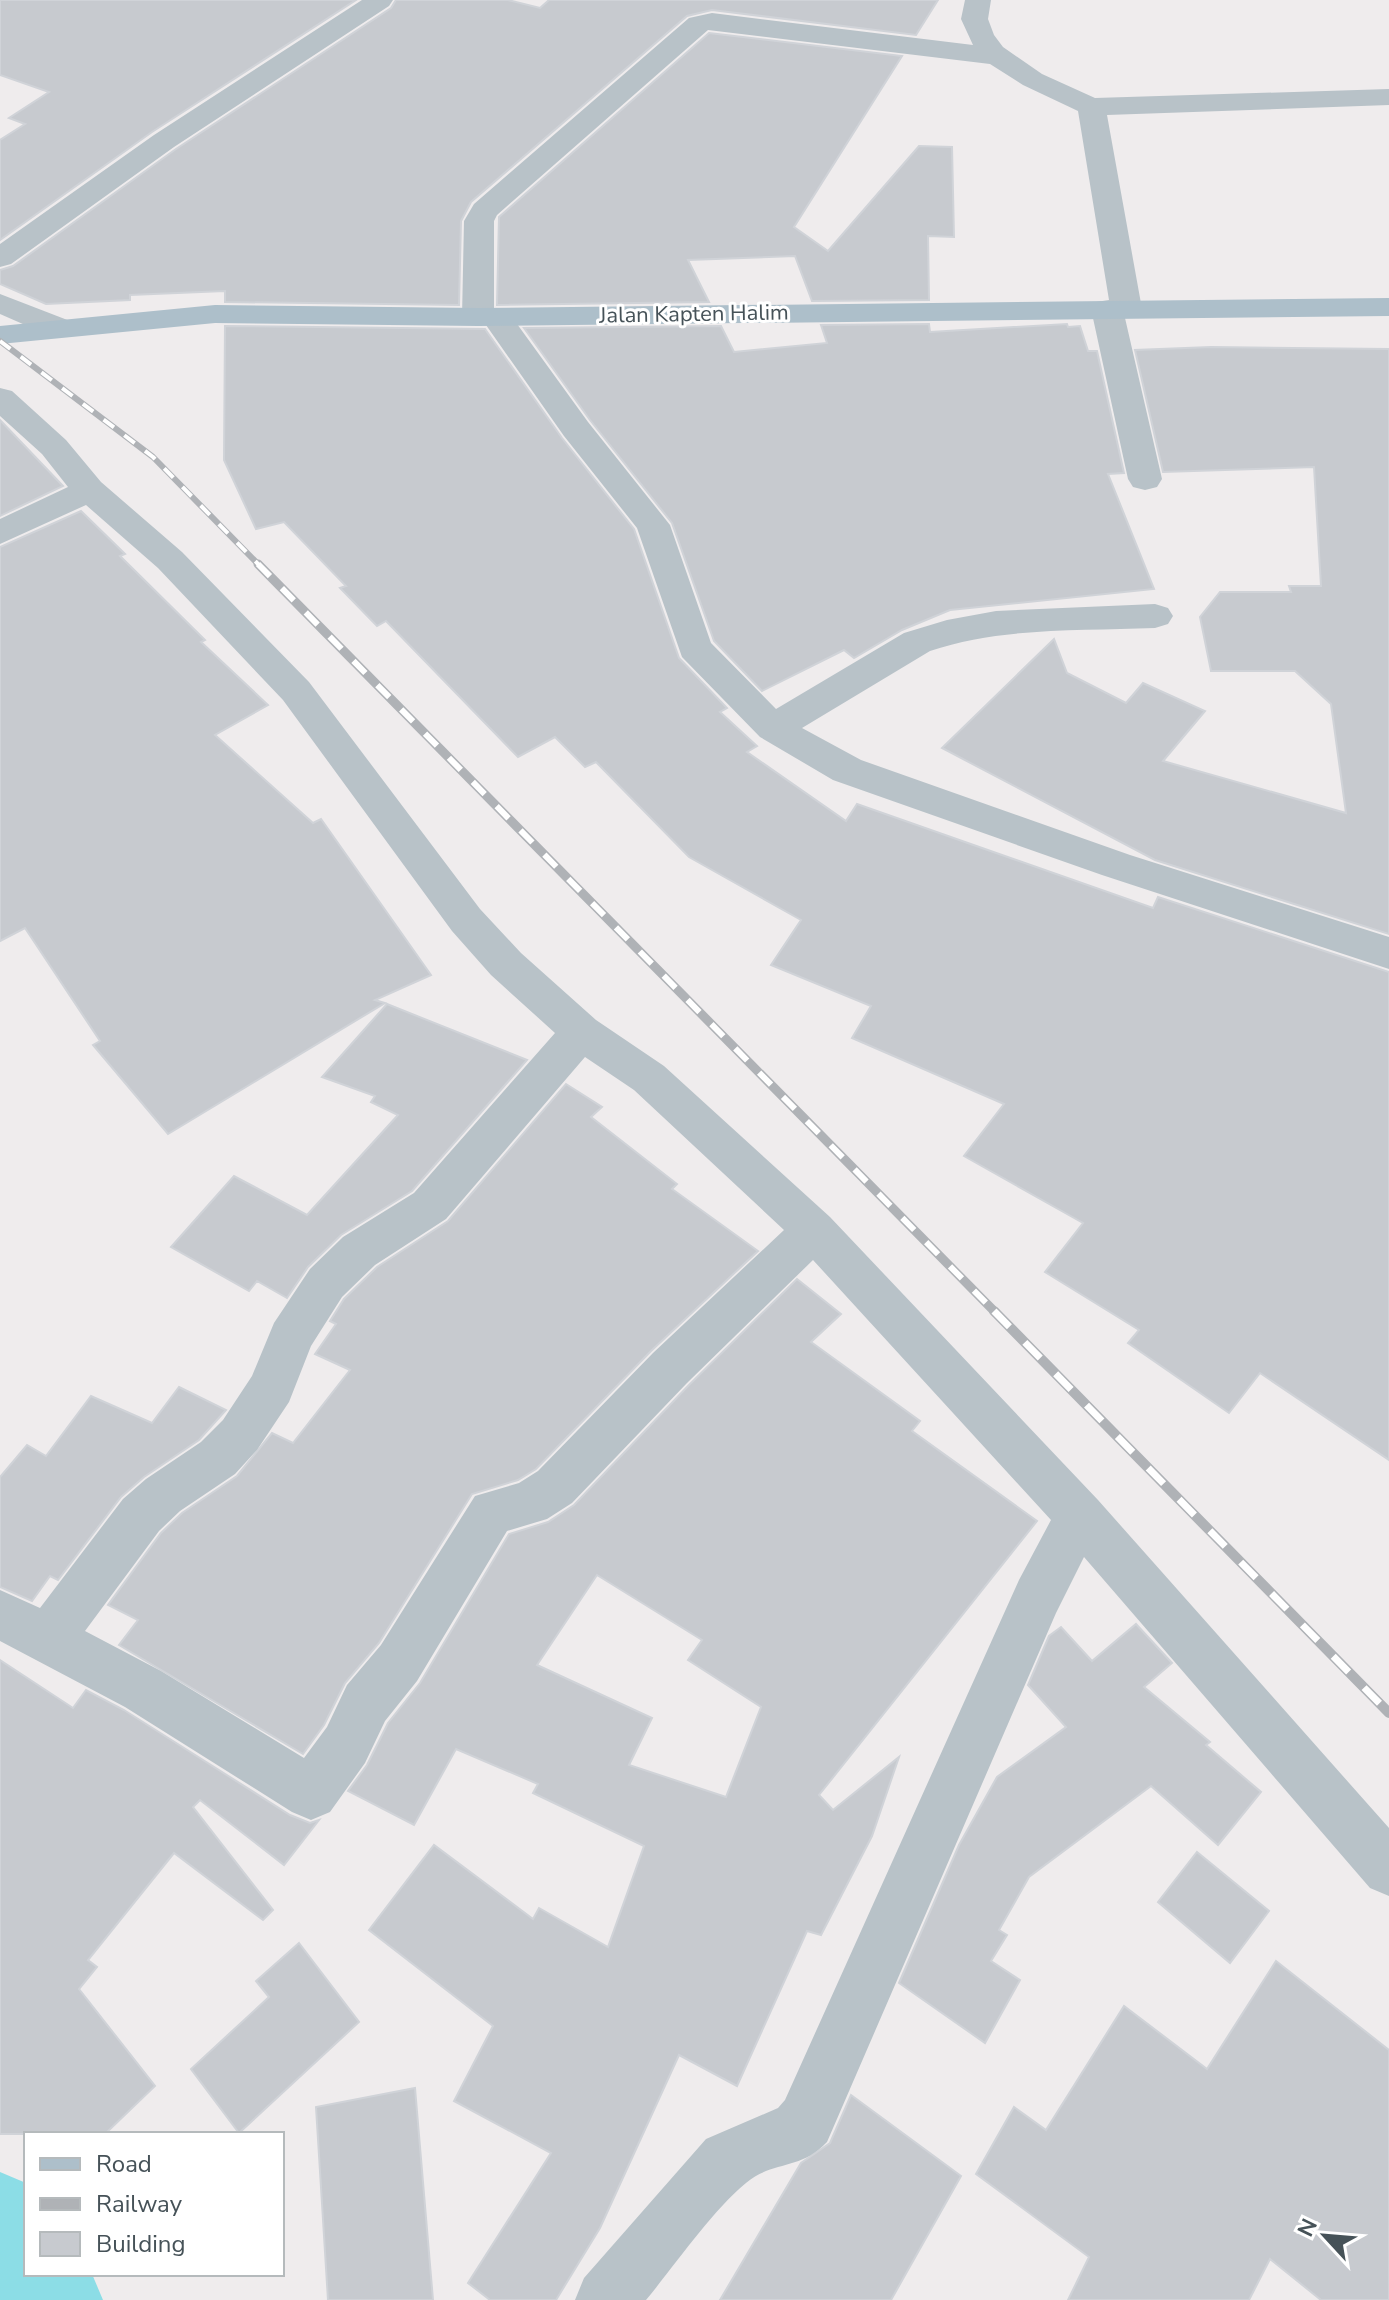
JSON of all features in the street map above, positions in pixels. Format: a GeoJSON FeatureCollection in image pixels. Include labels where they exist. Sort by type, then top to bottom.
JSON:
{"type":"FeatureCollection","features":[{"type":"Feature","properties":{"kind":"main road","name":"Jalan Kapten Halim"},"geometry":{"type":"LineString","coordinates":[[0,335],[215,314],[487,317],[1389,307]]}},
{"type":"Feature","properties":{"kind":"street"},"geometry":{"type":"LineString","coordinates":[[0,258],[164,141],[380,0]]}},
{"type":"Feature","properties":{"kind":"street"},"geometry":{"type":"LineString","coordinates":[[978,0],[974,10],[977,34],[995,56]]}},
{"type":"Feature","properties":{"kind":"street"},"geometry":{"type":"LineString","coordinates":[[1389,97],[1091,107],[995,56],[712,21],[699,24],[485,210],[479,221],[487,317],[653,525],[695,648],[773,728],[847,770],[1116,865],[1389,953]]}},
{"type":"Feature","properties":{"kind":"street"},"geometry":{"type":"LineString","coordinates":[[1091,107],[1117,309],[1145,479]]}},
{"type":"Feature","properties":{"kind":"street"},"geometry":{"type":"LineString","coordinates":[[0,303],[59,328]]}},
{"type":"Feature","properties":{"kind":"street"},"geometry":{"type":"LineString","coordinates":[[0,398],[54,447],[89,490],[170,560],[296,691],[466,920],[506,964],[581,1032],[649,1078],[814,1230],[1080,1516],[1389,1869]]}},
{"type":"Feature","properties":{"kind":"street"},"geometry":{"type":"LineString","coordinates":[[0,533],[89,490]]}},
{"type":"Feature","properties":{"kind":"street"},"geometry":{"type":"LineString","coordinates":[[773,728],[907,648],[947,632],[996,623],[1155,616]]}},
{"type":"Feature","properties":{"kind":"street"},"geometry":{"type":"LineString","coordinates":[[47,1640],[141,1515],[163,1495],[218,1458],[240,1435],[272,1387],[291,1337],[326,1283],[359,1251],[430,1206],[581,1032]]}},
{"type":"Feature","properties":{"kind":"street"},"geometry":{"type":"LineString","coordinates":[[0,1614],[143,1689],[311,1793],[346,1745],[366,1703],[399,1663],[492,1512],[530,1503],[555,1487],[670,1368],[814,1230]]}},
{"type":"Feature","properties":{"kind":"street"},"geometry":{"type":"LineString","coordinates":[[606,2300],[727,2160],[772,2138],[792,2136],[806,2121],[1037,1597],[1080,1516]]}},
{"type":"Feature","properties":{"kind":"building"},"geometry":{"type":"Polygon","coordinates":[[[0,0],[356,0],[152,132],[0,240],[0,140],[25,124],[9,118],[49,92],[0,75],[0,0]]]}},
{"type":"Feature","properties":{"kind":"building"},"geometry":{"type":"Polygon","coordinates":[[[396,0],[508,0],[540,8],[549,0],[938,0],[916,35],[712,10],[687,16],[471,202],[461,221],[459,305],[225,302],[225,291],[130,295],[130,300],[46,304],[0,284],[0,270],[13,266],[176,149],[391,8],[396,0]]]}},
{"type":"Feature","properties":{"kind":"building"},"geometry":{"type":"Polygon","coordinates":[[[709,33],[902,56],[794,227],[828,251],[919,146],[952,147],[954,237],[928,236],[929,300],[812,301],[795,256],[688,260],[709,302],[497,305],[499,217],[709,33]]]}},
{"type":"Feature","properties":{"kind":"building"},"geometry":{"type":"Polygon","coordinates":[[[929,324],[930,332],[1067,324],[1068,327],[1080,326],[1088,351],[1097,351],[1124,473],[1108,474],[1154,589],[950,610],[902,630],[854,658],[844,650],[762,691],[714,641],[672,523],[590,420],[524,328],[721,326],[734,352],[827,343],[821,325],[929,324]]]}},
{"type":"Feature","properties":{"kind":"building"},"geometry":{"type":"Polygon","coordinates":[[[225,326],[485,329],[562,438],[634,529],[679,658],[727,708],[720,712],[757,746],[747,752],[846,821],[857,804],[1153,908],[1158,897],[1389,972],[1389,1460],[1260,1373],[1229,1413],[1128,1343],[1139,1330],[1045,1272],[1083,1223],[964,1156],[1004,1104],[852,1038],[871,1006],[771,965],[801,920],[689,857],[596,762],[585,767],[555,737],[518,757],[386,621],[377,626],[340,588],[346,586],[284,522],[256,529],[224,460],[225,326]]]}},
{"type":"Feature","properties":{"kind":"building"},"geometry":{"type":"Polygon","coordinates":[[[1211,347],[1389,349],[1389,934],[1155,860],[942,748],[1054,639],[1067,673],[1126,703],[1143,683],[1205,711],[1163,761],[1346,813],[1331,704],[1295,671],[1211,671],[1200,617],[1220,592],[1291,592],[1289,586],[1321,586],[1314,467],[1163,472],[1135,350],[1211,347]]]}},
{"type":"Feature","properties":{"kind":"building"},"geometry":{"type":"Polygon","coordinates":[[[0,420],[63,486],[0,516],[0,420]]]}},
{"type":"Feature","properties":{"kind":"building"},"geometry":{"type":"Polygon","coordinates":[[[81,511],[125,554],[120,556],[205,640],[201,642],[268,705],[215,735],[313,823],[321,819],[431,975],[375,1000],[385,1003],[168,1134],[93,1045],[100,1041],[25,928],[0,941],[0,547],[81,511]]]}},
{"type":"Feature","properties":{"kind":"building"},"geometry":{"type":"Polygon","coordinates":[[[387,1004],[527,1060],[412,1191],[341,1235],[308,1267],[287,1298],[257,1281],[249,1291],[171,1247],[234,1176],[307,1215],[398,1115],[371,1102],[375,1096],[322,1077],[387,1004]]]}},
{"type":"Feature","properties":{"kind":"building"},"geometry":{"type":"Polygon","coordinates":[[[566,1084],[602,1107],[591,1117],[677,1184],[672,1189],[758,1251],[651,1351],[536,1469],[518,1480],[472,1494],[379,1643],[345,1683],[324,1725],[303,1754],[119,1645],[138,1620],[108,1605],[161,1533],[182,1513],[237,1476],[272,1433],[293,1443],[350,1370],[315,1354],[336,1324],[330,1321],[344,1299],[377,1267],[448,1221],[566,1084]]]}},
{"type":"Feature","properties":{"kind":"building"},"geometry":{"type":"Polygon","coordinates":[[[797,1279],[841,1314],[811,1342],[920,1421],[912,1431],[1037,1521],[819,1795],[833,1810],[899,1757],[872,1836],[821,1935],[807,1931],[737,2086],[679,2055],[600,2228],[556,2300],[490,2300],[468,2283],[551,2153],[454,2101],[493,2026],[369,1930],[434,1845],[533,1919],[539,1908],[608,1947],[644,1846],[533,1793],[538,1784],[456,1749],[414,1825],[348,1791],[367,1765],[388,1723],[420,1683],[509,1534],[548,1522],[574,1505],[689,1385],[797,1279]],[[597,1575],[537,1665],[652,1718],[629,1765],[726,1797],[761,1707],[688,1660],[702,1640],[597,1575]]]}},
{"type":"Feature","properties":{"kind":"building"},"geometry":{"type":"Polygon","coordinates":[[[179,1387],[226,1410],[199,1440],[144,1477],[121,1497],[58,1580],[50,1576],[32,1601],[0,1587],[0,1477],[27,1445],[46,1456],[91,1396],[152,1423],[179,1387]]]}},
{"type":"Feature","properties":{"kind":"building"},"geometry":{"type":"Polygon","coordinates":[[[1136,1624],[1172,1663],[1144,1687],[1210,1742],[1206,1745],[1261,1792],[1218,1845],[1151,1786],[1029,1877],[999,1930],[1007,1935],[991,1961],[1020,1980],[985,2043],[899,1983],[959,1845],[997,1777],[1066,1727],[1028,1685],[1049,1636],[1061,1627],[1092,1661],[1136,1624]]]}},
{"type":"Feature","properties":{"kind":"building"},"geometry":{"type":"Polygon","coordinates":[[[0,1660],[73,1708],[86,1690],[124,1710],[290,1815],[310,1823],[319,1820],[284,1865],[200,1800],[193,1807],[273,1910],[263,1920],[174,1853],[88,1960],[97,1967],[79,1989],[155,2086],[107,2132],[0,2134],[0,1660]]]}},
{"type":"Feature","properties":{"kind":"building"},"geometry":{"type":"Polygon","coordinates":[[[1197,1852],[1269,1911],[1230,1963],[1158,1902],[1197,1852]]]}},
{"type":"Feature","properties":{"kind":"building"},"geometry":{"type":"Polygon","coordinates":[[[299,1943],[359,2022],[238,2132],[191,2069],[269,1997],[256,1981],[299,1943]]]}},
{"type":"Feature","properties":{"kind":"building"},"geometry":{"type":"Polygon","coordinates":[[[1276,1961],[1389,2050],[1389,2300],[1321,2300],[1270,2259],[1249,2300],[1068,2300],[1089,2257],[976,2174],[1014,2107],[1046,2130],[1124,2006],[1207,2069],[1276,1961]]]}},
{"type":"Feature","properties":{"kind":"building"},"geometry":{"type":"Polygon","coordinates":[[[415,2088],[433,2300],[328,2300],[316,2107],[415,2088]]]}},
{"type":"Feature","properties":{"kind":"building"},"geometry":{"type":"Polygon","coordinates":[[[851,2095],[961,2176],[891,2300],[720,2300],[801,2163],[830,2143],[851,2095]]]}},
{"type":"Feature","properties":{"kind":"waterway"},"geometry":{"type":"LineString","coordinates":[[0,2245],[29,2300]]}},
{"type":"Feature","properties":{"kind":"railway"},"geometry":{"type":"LineString","coordinates":[[0,341],[153,457],[260,566]]}},
{"type":"Feature","properties":{"kind":"railway"},"geometry":{"type":"LineString","coordinates":[[258,564],[996,1313]]}},
{"type":"Feature","properties":{"kind":"railway"},"geometry":{"type":"LineString","coordinates":[[994,1311],[1389,1713]]}}]}
